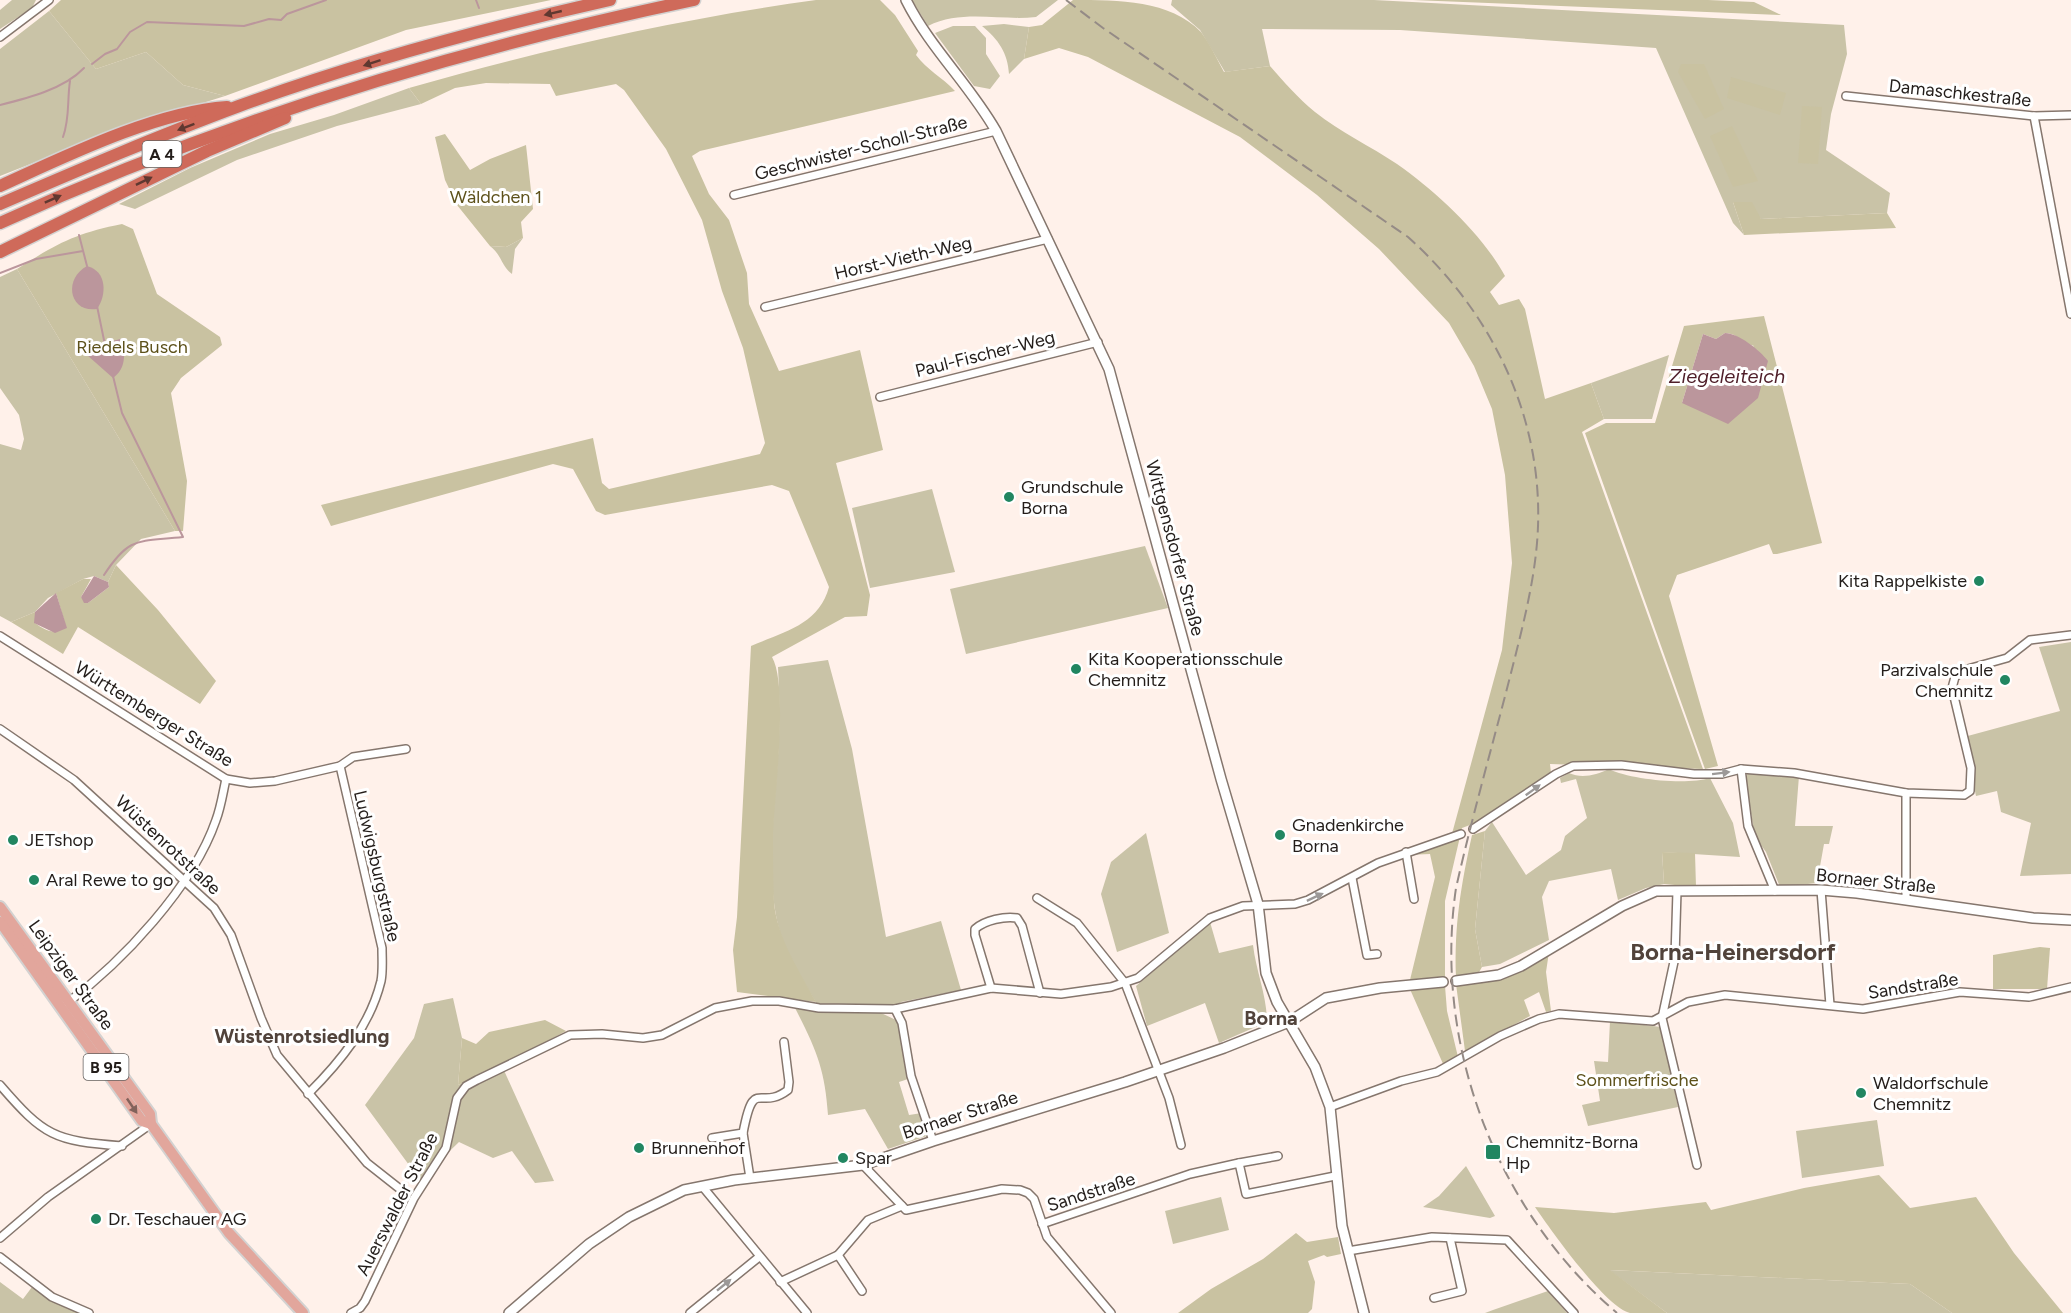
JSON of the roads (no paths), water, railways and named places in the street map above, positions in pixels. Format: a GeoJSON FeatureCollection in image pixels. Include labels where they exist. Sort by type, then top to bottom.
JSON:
{"type":"FeatureCollection","features":[{"type":"Feature","properties":{"kind":"highway","name":"A 4"},"geometry":{"type":"LineString","coordinates":[[0,204],[240,106],[428,46],[610,0]]}},
{"type":"Feature","properties":{"kind":"highway","name":"A 4"},"geometry":{"type":"LineString","coordinates":[[0,223],[162,154],[327,95],[519,39],[694,0]]}},
{"type":"Feature","properties":{"kind":"highway"},"geometry":{"type":"LineString","coordinates":[[2,252],[249,131],[309,110],[327,95]]}},
{"type":"Feature","properties":{"kind":"highway"},"geometry":{"type":"LineString","coordinates":[[0,186],[125,133],[209,108],[240,106]]}},
{"type":"Feature","properties":{"kind":"main road","name":"Wittgensdorfer Straße"},"geometry":{"type":"LineString","coordinates":[[906,0],[924,32],[996,131],[1109,369],[1212,748],[1258,904],[1266,973],[1277,1002],[1315,1067],[1330,1107],[1335,1176],[1348,1251],[1364,1313]]}},
{"type":"Feature","properties":{"kind":"main road","name":"Bornaer Straße"},"geometry":{"type":"LineString","coordinates":[[1456,981],[1499,975],[1521,966],[1622,906],[1656,891],[1821,890],[2033,918],[2071,920]]}},
{"type":"Feature","properties":{"kind":"main road","name":"Leipziger Straße"},"geometry":{"type":"LineString","coordinates":[[0,907],[142,1120],[151,1124],[229,1233],[303,1313]]}},
{"type":"Feature","properties":{"kind":"main road","name":"Leipziger Straße"},"geometry":{"type":"LineString","coordinates":[[0,922],[65,1005]]}},
{"type":"Feature","properties":{"kind":"main road","name":"Bornaer Straße"},"geometry":{"type":"LineString","coordinates":[[509,1313],[589,1244],[629,1217],[684,1190],[750,1178],[863,1165],[933,1140],[1157,1071],[1289,1022],[1320,1001],[1337,995],[1443,982]]}},
{"type":"Feature","properties":{"kind":"street"},"geometry":{"type":"LineString","coordinates":[[0,38],[49,0]]}},
{"type":"Feature","properties":{"kind":"street","name":"Damaschkestraße"},"geometry":{"type":"LineString","coordinates":[[1846,96],[2034,116],[2071,115]]}},
{"type":"Feature","properties":{"kind":"street"},"geometry":{"type":"LineString","coordinates":[[2034,116],[2071,314]]}},
{"type":"Feature","properties":{"kind":"street","name":"Geschwister-Scholl-Straße"},"geometry":{"type":"LineString","coordinates":[[734,195],[996,131]]}},
{"type":"Feature","properties":{"kind":"street","name":"Horst-Vieth-Weg"},"geometry":{"type":"LineString","coordinates":[[765,307],[1048,239]]}},
{"type":"Feature","properties":{"kind":"street","name":"Paul-Fischer-Weg"},"geometry":{"type":"LineString","coordinates":[[880,396],[1098,342]]}},
{"type":"Feature","properties":{"kind":"street"},"geometry":{"type":"LineString","coordinates":[[1473,830],[1556,774],[1573,766],[1621,765],[1694,774],[1722,774],[1741,770],[1794,773],[1906,793],[1964,795],[1970,791],[1971,768],[1952,688],[1954,677],[1964,670],[2007,658],[2030,640],[2071,635]]}},
{"type":"Feature","properties":{"kind":"street","name":"Württemberger Straße"},"geometry":{"type":"LineString","coordinates":[[0,636],[226,779],[250,783],[275,781],[340,766],[353,757],[406,749]]}},
{"type":"Feature","properties":{"kind":"street","name":"Wüstenrotstraße"},"geometry":{"type":"LineString","coordinates":[[0,729],[74,780],[214,908],[231,935],[277,1055],[367,1163],[400,1189]]}},
{"type":"Feature","properties":{"kind":"street","name":"Ludwigsburgstraße"},"geometry":{"type":"LineString","coordinates":[[308,1094],[332,1069],[362,1028],[381,979],[382,948],[340,766]]}},
{"type":"Feature","properties":{"kind":"street"},"geometry":{"type":"LineString","coordinates":[[1741,770],[1748,826],[1775,891]]}},
{"type":"Feature","properties":{"kind":"street"},"geometry":{"type":"LineString","coordinates":[[65,1005],[106,971],[146,931],[194,866],[216,820],[226,779]]}},
{"type":"Feature","properties":{"kind":"street"},"geometry":{"type":"LineString","coordinates":[[1906,793],[1906,900]]}},
{"type":"Feature","properties":{"kind":"street","name":"Auerswalder Straße"},"geometry":{"type":"LineString","coordinates":[[351,1313],[360,1308],[365,1301],[414,1198],[447,1148],[457,1098],[466,1086],[570,1035],[602,1034],[643,1038],[662,1035],[715,1008],[752,1000],[779,1000],[819,1008],[895,1009],[991,988],[1061,994],[1125,983],[1145,973],[1194,929],[1210,918],[1243,906],[1295,904],[1352,878],[1378,863],[1461,834]]}},
{"type":"Feature","properties":{"kind":"street"},"geometry":{"type":"LineString","coordinates":[[1406,852],[1414,899]]}},
{"type":"Feature","properties":{"kind":"street"},"geometry":{"type":"LineString","coordinates":[[1352,878],[1367,955],[1377,954]]}},
{"type":"Feature","properties":{"kind":"street"},"geometry":{"type":"LineString","coordinates":[[1821,890],[1830,1005]]}},
{"type":"Feature","properties":{"kind":"street"},"geometry":{"type":"LineString","coordinates":[[1677,891],[1675,949],[1662,1018],[1697,1165]]}},
{"type":"Feature","properties":{"kind":"street"},"geometry":{"type":"LineString","coordinates":[[1036,898],[1077,923],[1125,983],[1169,1098],[1181,1145]]}},
{"type":"Feature","properties":{"kind":"street"},"geometry":{"type":"LineString","coordinates":[[991,988],[975,929],[980,925],[1009,916],[1017,918],[1022,926],[1040,993]]}},
{"type":"Feature","properties":{"kind":"street","name":"Sandstraße"},"geometry":{"type":"LineString","coordinates":[[1330,1107],[1401,1080],[1437,1072],[1500,1036],[1548,1016],[1566,1013],[1640,1021],[1662,1018],[1688,1002],[1725,995],[1863,1009],[1960,992],[2029,997],[2071,987]]}},
{"type":"Feature","properties":{"kind":"street"},"geometry":{"type":"LineString","coordinates":[[895,1009],[902,1023],[911,1076],[933,1140]]}},
{"type":"Feature","properties":{"kind":"street"},"geometry":{"type":"LineString","coordinates":[[750,1178],[743,1133],[750,1102],[755,1098],[783,1094],[788,1090],[784,1042]]}},
{"type":"Feature","properties":{"kind":"street"},"geometry":{"type":"LineString","coordinates":[[0,1085],[27,1117],[53,1134],[86,1143],[122,1146]]}},
{"type":"Feature","properties":{"kind":"street"},"geometry":{"type":"LineString","coordinates":[[0,1238],[48,1197],[151,1124]]}},
{"type":"Feature","properties":{"kind":"street"},"geometry":{"type":"LineString","coordinates":[[712,1138],[743,1133]]}},
{"type":"Feature","properties":{"kind":"street","name":"Sandstraße"},"geometry":{"type":"LineString","coordinates":[[780,1282],[838,1255],[868,1220],[902,1206],[906,1210],[947,1203],[1002,1189],[1020,1190],[1034,1199],[1042,1224],[1190,1173],[1278,1156]]}},
{"type":"Feature","properties":{"kind":"street"},"geometry":{"type":"LineString","coordinates":[[1239,1163],[1246,1194],[1335,1176]]}},
{"type":"Feature","properties":{"kind":"street"},"geometry":{"type":"LineString","coordinates":[[863,1165],[902,1206]]}},
{"type":"Feature","properties":{"kind":"street"},"geometry":{"type":"LineString","coordinates":[[702,1186],[807,1313]]}},
{"type":"Feature","properties":{"kind":"street"},"geometry":{"type":"LineString","coordinates":[[1042,1224],[1047,1237],[1111,1313]]}},
{"type":"Feature","properties":{"kind":"street"},"geometry":{"type":"LineString","coordinates":[[1348,1251],[1432,1237],[1507,1240],[1574,1313]]}},
{"type":"Feature","properties":{"kind":"street"},"geometry":{"type":"LineString","coordinates":[[1434,1298],[1462,1291],[1450,1238]]}},
{"type":"Feature","properties":{"kind":"street"},"geometry":{"type":"LineString","coordinates":[[838,1255],[862,1291]]}},
{"type":"Feature","properties":{"kind":"street"},"geometry":{"type":"LineString","coordinates":[[0,1257],[52,1297],[89,1313]]}},
{"type":"Feature","properties":{"kind":"street"},"geometry":{"type":"LineString","coordinates":[[690,1313],[759,1257]]}},
{"type":"Feature","properties":{"kind":"water"},"geometry":{"type":"Polygon","coordinates":[[[87,266],[94,269],[102,278],[104,291],[97,309],[80,306],[72,294],[74,279],[87,266]]]}},
{"type":"Feature","properties":{"kind":"water","name":"Ziegeleiteich"},"geometry":{"type":"Polygon","coordinates":[[[1725,333],[1748,343],[1768,361],[1758,398],[1728,424],[1682,403],[1703,334],[1716,339],[1725,333]]]}},
{"type":"Feature","properties":{"kind":"water"},"geometry":{"type":"Polygon","coordinates":[[[124,338],[123,365],[113,378],[87,355],[90,347],[124,338]]]}},
{"type":"Feature","properties":{"kind":"water"},"geometry":{"type":"Polygon","coordinates":[[[94,576],[108,582],[109,587],[88,603],[84,603],[81,597],[94,576]]]}},
{"type":"Feature","properties":{"kind":"water"},"geometry":{"type":"Polygon","coordinates":[[[56,593],[67,628],[55,633],[34,623],[35,612],[56,593]]]}},
{"type":"Feature","properties":{"kind":"waterway"},"geometry":{"type":"LineString","coordinates":[[92,64],[105,54],[117,49],[130,32],[147,22],[244,26],[269,19],[281,20],[287,14],[326,0]]}},
{"type":"Feature","properties":{"kind":"waterway"},"geometry":{"type":"LineString","coordinates":[[476,0],[479,8]]}},
{"type":"Feature","properties":{"kind":"waterway"},"geometry":{"type":"LineString","coordinates":[[0,105],[34,96],[56,87],[84,68]]}},
{"type":"Feature","properties":{"kind":"waterway"},"geometry":{"type":"LineString","coordinates":[[63,137],[68,116],[70,81]]}},
{"type":"Feature","properties":{"kind":"waterway"},"geometry":{"type":"LineString","coordinates":[[79,235],[87,266]]}},
{"type":"Feature","properties":{"kind":"waterway"},"geometry":{"type":"LineString","coordinates":[[0,273],[36,259],[83,251]]}},
{"type":"Feature","properties":{"kind":"waterway"},"geometry":{"type":"LineString","coordinates":[[97,306],[105,345]]}},
{"type":"Feature","properties":{"kind":"waterway"},"geometry":{"type":"LineString","coordinates":[[104,575],[121,553],[137,543],[183,537],[122,413],[113,376]]}},
{"type":"Feature","properties":{"kind":"railway"},"geometry":{"type":"LineString","coordinates":[[1066,0],[1103,28],[1408,237],[1439,268],[1466,301],[1490,337],[1509,375],[1524,415],[1533,456],[1538,499],[1537,543],[1533,577],[1522,627],[1456,888],[1451,947],[1454,1006],[1465,1064],[1482,1121],[1507,1175],[1538,1225],[1574,1272],[1617,1313]]}},
{"type":"Feature","properties":{"kind":"place","name":"Grundschule Borna"},"geometry":{"type":"Point","coordinates":[1009,497]}},
{"type":"Feature","properties":{"kind":"place","name":"Kita Rappelkiste"},"geometry":{"type":"Point","coordinates":[1979,581]}},
{"type":"Feature","properties":{"kind":"place","name":"Kita Kooperationsschule Chemnitz"},"geometry":{"type":"Point","coordinates":[1076,669]}},
{"type":"Feature","properties":{"kind":"place","name":"Parzivalschule Chemnitz"},"geometry":{"type":"Point","coordinates":[2005,680]}},
{"type":"Feature","properties":{"kind":"place","name":"Gnadenkirche Borna"},"geometry":{"type":"Point","coordinates":[1280,835]}},
{"type":"Feature","properties":{"kind":"place","name":"JETshop"},"geometry":{"type":"Point","coordinates":[13,840]}},
{"type":"Feature","properties":{"kind":"place","name":"Aral Rewe to go"},"geometry":{"type":"Point","coordinates":[34,880]}},
{"type":"Feature","properties":{"kind":"place","name":"Waldorfschule Chemnitz"},"geometry":{"type":"Point","coordinates":[1861,1093]}},
{"type":"Feature","properties":{"kind":"place","name":"Brunnenhof"},"geometry":{"type":"Point","coordinates":[639,1148]}},
{"type":"Feature","properties":{"kind":"place","name":"Chemnitz-Borna Hp"},"geometry":{"type":"Point","coordinates":[1493,1152]}},
{"type":"Feature","properties":{"kind":"place","name":"Spar"},"geometry":{"type":"Point","coordinates":[843,1158]}},
{"type":"Feature","properties":{"kind":"place","name":"Dr. Teschauer AG"},"geometry":{"type":"Point","coordinates":[96,1219]}},
{"type":"Feature","properties":{"kind":"district","name":"Borna-Heinersdorf"},"geometry":{"type":"Point","coordinates":[1733,951]}},
{"type":"Feature","properties":{"kind":"district","name":"Borna"},"geometry":{"type":"Point","coordinates":[1271,1018]}},
{"type":"Feature","properties":{"kind":"district","name":"Wüstenrotsiedlung"},"geometry":{"type":"Point","coordinates":[302,1036]}},
{"type":"Feature","properties":{"kind":"park label","name":"Wäldchen 1"},"geometry":{"type":"Point","coordinates":[496,197]}},
{"type":"Feature","properties":{"kind":"park label","name":"Riedels Busch"},"geometry":{"type":"Point","coordinates":[132,347]}},
{"type":"Feature","properties":{"kind":"park label","name":"Sommerfrische"},"geometry":{"type":"Point","coordinates":[1637,1080]}}]}
